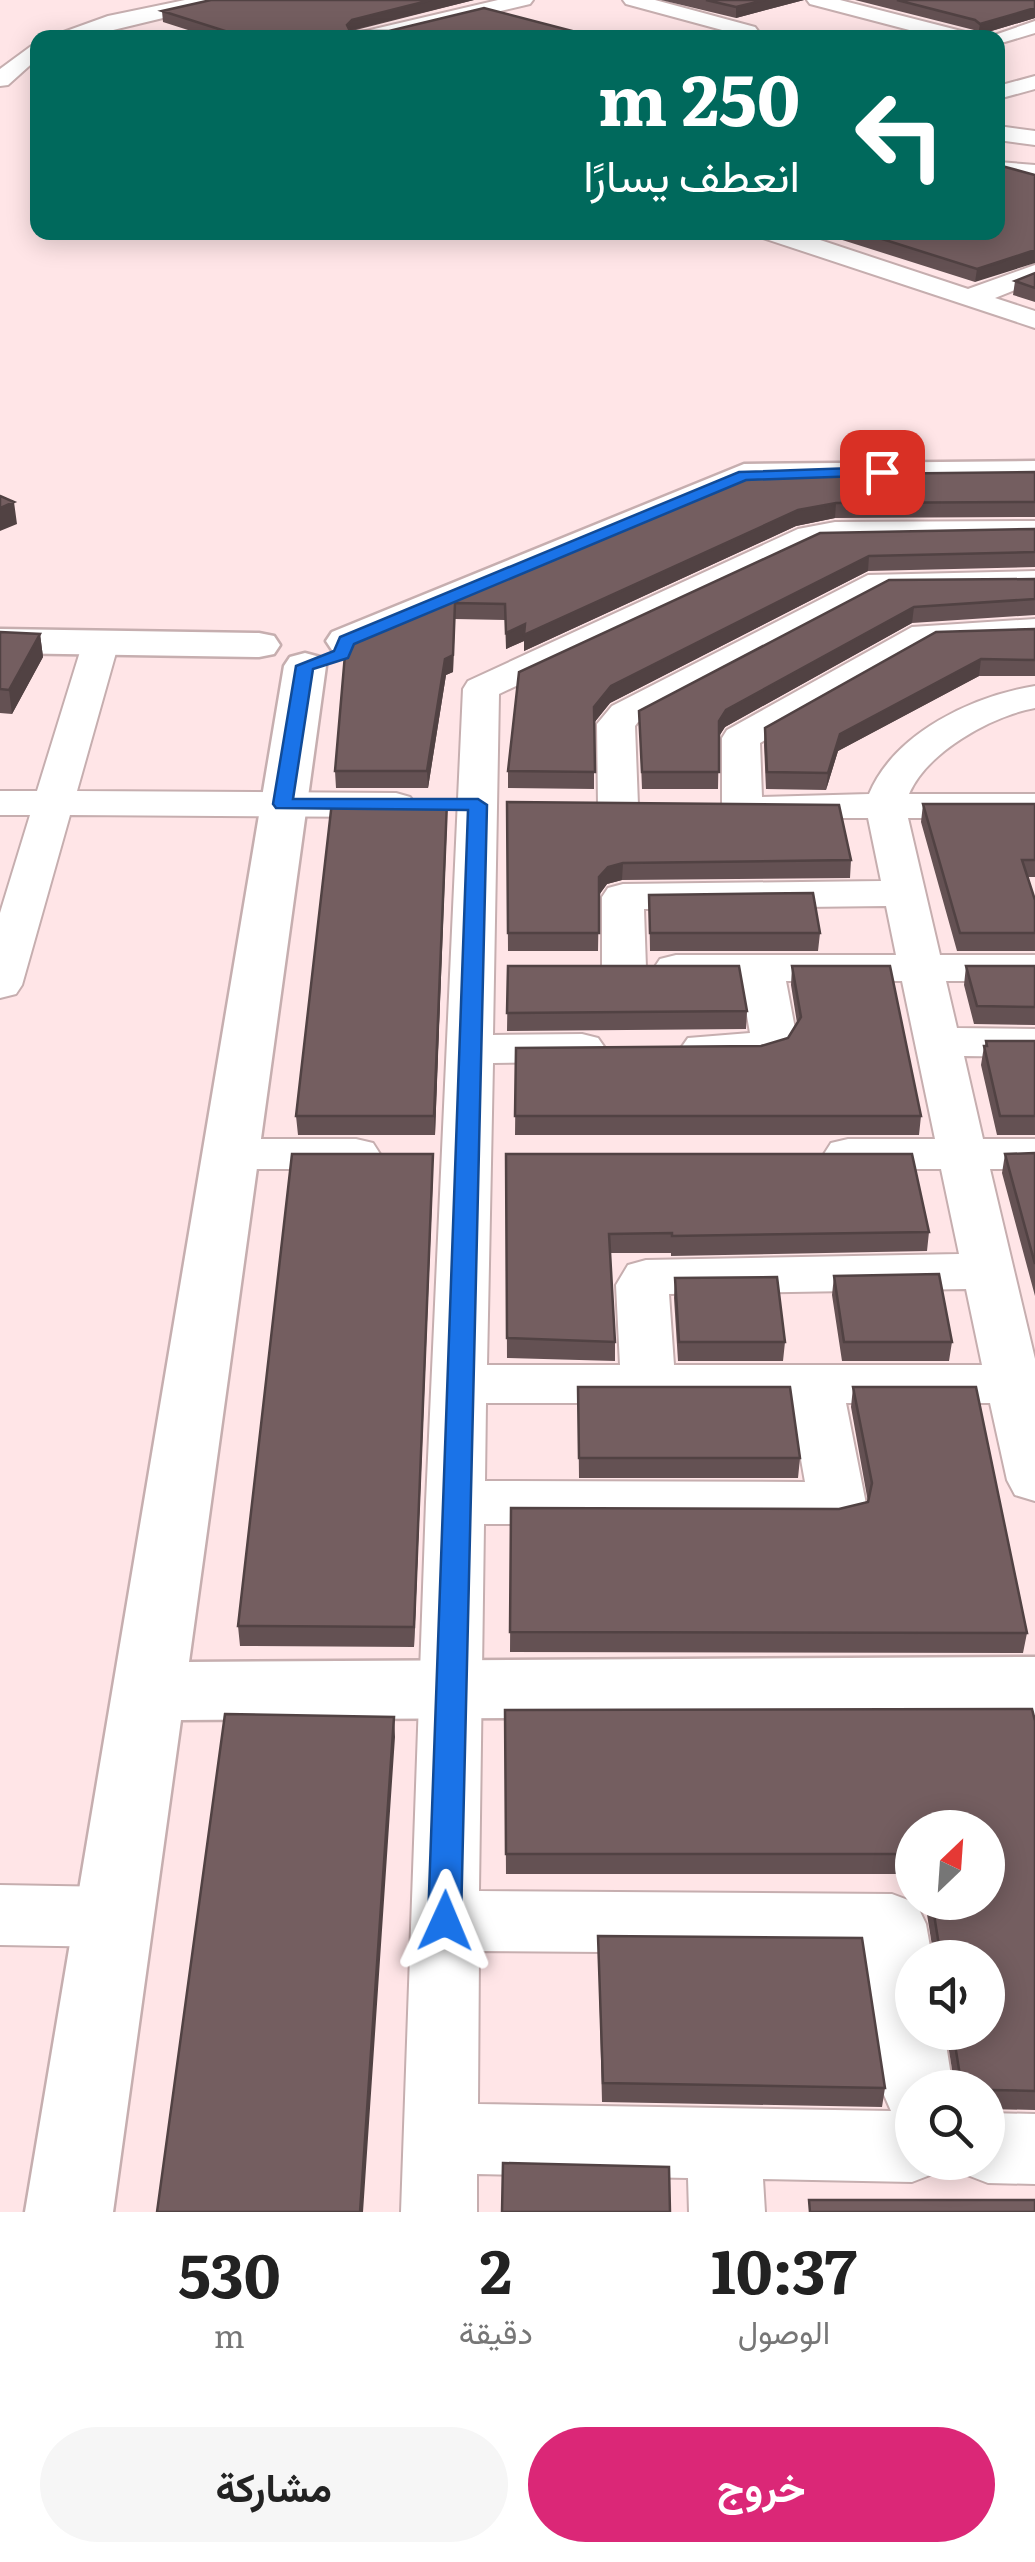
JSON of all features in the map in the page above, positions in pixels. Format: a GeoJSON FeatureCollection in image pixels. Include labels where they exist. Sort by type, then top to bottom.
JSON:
{"type":"FeatureCollection","features":[{"type":"Feature","properties":{"kind":"street"},"geometry":{"type":"LineString","coordinates":[[85,30],[214,0]]}},
{"type":"Feature","properties":{"kind":"street"},"geometry":{"type":"LineString","coordinates":[[454,0],[535,23]]}},
{"type":"Feature","properties":{"kind":"street"},"geometry":{"type":"LineString","coordinates":[[398,30],[523,0]]}},
{"type":"Feature","properties":{"kind":"street"},"geometry":{"type":"LineString","coordinates":[[632,0],[751,30]]}},
{"type":"Feature","properties":{"kind":"street"},"geometry":{"type":"LineString","coordinates":[[794,10],[823,0],[935,30]]}},
{"type":"Feature","properties":{"kind":"street"},"geometry":{"type":"LineString","coordinates":[[86,10],[170,30]]}},
{"type":"Feature","properties":{"kind":"street"},"geometry":{"type":"LineString","coordinates":[[874,30],[900,21]]}},
{"type":"Feature","properties":{"kind":"street"},"geometry":{"type":"LineString","coordinates":[[1005,35],[1035,27]]}},
{"type":"Feature","properties":{"kind":"street"},"geometry":{"type":"LineString","coordinates":[[1005,47],[1035,55]]}},
{"type":"Feature","properties":{"kind":"street"},"geometry":{"type":"LineString","coordinates":[[0,80],[30,54]]}},
{"type":"Feature","properties":{"kind":"street"},"geometry":{"type":"LineString","coordinates":[[1005,93],[1035,82]]}},
{"type":"Feature","properties":{"kind":"street"},"geometry":{"type":"LineString","coordinates":[[1005,97],[1035,104]]}},
{"type":"Feature","properties":{"kind":"street"},"geometry":{"type":"LineString","coordinates":[[1005,134],[1035,138]]}},
{"type":"Feature","properties":{"kind":"street"},"geometry":{"type":"LineString","coordinates":[[1005,170],[1035,172]]}},
{"type":"Feature","properties":{"kind":"street"},"geometry":{"type":"LineString","coordinates":[[793,240],[1035,320]]}},
{"type":"Feature","properties":{"kind":"street"},"geometry":{"type":"LineString","coordinates":[[969,298],[1035,273]]}},
{"type":"Feature","properties":{"kind":"street"},"geometry":{"type":"LineString","coordinates":[[0,641],[302,641],[755,472],[1035,472]]}},
{"type":"Feature","properties":{"kind":"street"},"geometry":{"type":"LineString","coordinates":[[440,2212],[459,1384],[452,1154],[470,1049],[492,968],[495,805],[482,690],[810,536],[835,532],[1035,531]]}},
{"type":"Feature","properties":{"kind":"street"},"geometry":{"type":"LineString","coordinates":[[618,805],[616,724],[625,714],[880,582],[1035,580]]}},
{"type":"Feature","properties":{"kind":"street"},"geometry":{"type":"LineString","coordinates":[[1035,630],[925,634],[740,738],[724,805],[1035,806]]}},
{"type":"Feature","properties":{"kind":"street"},"geometry":{"type":"LineString","coordinates":[[69,2212],[283,804],[302,641]]}},
{"type":"Feature","properties":{"kind":"street"},"geometry":{"type":"LineString","coordinates":[[0,986],[102,642]]}},
{"type":"Feature","properties":{"kind":"street"},"geometry":{"type":"LineString","coordinates":[[1035,696],[1004,702],[936,741],[894,782],[885,806],[988,1272],[1024,1384],[1035,1480]]}},
{"type":"Feature","properties":{"kind":"street"},"geometry":{"type":"LineString","coordinates":[[0,803],[495,805]]}},
{"type":"Feature","properties":{"kind":"street"},"geometry":{"type":"LineString","coordinates":[[905,894],[623,897],[605,968],[1035,968]]}},
{"type":"Feature","properties":{"kind":"street"},"geometry":{"type":"LineString","coordinates":[[470,1049],[758,1047],[769,1043],[773,1034],[761,968]]}},
{"type":"Feature","properties":{"kind":"street"},"geometry":{"type":"LineString","coordinates":[[938,1042],[1035,1043]]}},
{"type":"Feature","properties":{"kind":"street"},"geometry":{"type":"LineString","coordinates":[[230,1154],[452,1154]]}},
{"type":"Feature","properties":{"kind":"street"},"geometry":{"type":"LineString","coordinates":[[804,1154],[1035,1154]]}},
{"type":"Feature","properties":{"kind":"street"},"geometry":{"type":"LineString","coordinates":[[648,1384],[642,1285],[646,1277],[988,1272]]}},
{"type":"Feature","properties":{"kind":"street"},"geometry":{"type":"LineString","coordinates":[[459,1384],[1024,1384]]}},
{"type":"Feature","properties":{"kind":"street"},"geometry":{"type":"LineString","coordinates":[[455,1502],[837,1504],[815,1384]]}},
{"type":"Feature","properties":{"kind":"street"},"geometry":{"type":"LineString","coordinates":[[148,1691],[1035,1686]]}},
{"type":"Feature","properties":{"kind":"street"},"geometry":{"type":"LineString","coordinates":[[0,1915],[114,1917]]}},
{"type":"Feature","properties":{"kind":"street"},"geometry":{"type":"LineString","coordinates":[[445,1921],[892,1924],[914,2070]]}},
{"type":"Feature","properties":{"kind":"street"},"geometry":{"type":"LineString","coordinates":[[441,2138],[726,2178],[895,2149]]}},
{"type":"Feature","properties":{"kind":"street"},"geometry":{"type":"LineString","coordinates":[[1005,2148],[1035,2149]]}},
{"type":"Feature","properties":{"kind":"building"},"geometry":{"type":"Polygon","coordinates":[[[211,0],[431,0],[352,20],[347,25],[350,30],[222,30],[162,11],[211,0]]]}},
{"type":"Feature","properties":{"kind":"building"},"geometry":{"type":"Polygon","coordinates":[[[706,0],[765,0],[736,7],[706,0]]]}},
{"type":"Feature","properties":{"kind":"building"},"geometry":{"type":"Polygon","coordinates":[[[897,0],[1035,0],[1035,8],[980,24],[897,0]]]}},
{"type":"Feature","properties":{"kind":"building"},"geometry":{"type":"Polygon","coordinates":[[[484,8],[568,30],[393,30],[484,8]]]}},
{"type":"Feature","properties":{"kind":"building"},"geometry":{"type":"Polygon","coordinates":[[[1005,167],[1035,175],[1035,250],[977,269],[885,240],[1005,240],[1005,167]]]}},
{"type":"Feature","properties":{"kind":"building"},"geometry":{"type":"Polygon","coordinates":[[[1035,273],[1035,288],[1015,281],[1035,273]]]}},
{"type":"Feature","properties":{"kind":"building"},"geometry":{"type":"Polygon","coordinates":[[[1035,472],[1035,502],[836,503],[798,510],[524,635],[525,624],[506,633],[505,604],[455,603],[453,655],[445,659],[427,771],[335,771],[346,643],[751,475],[1035,472]]]}},
{"type":"Feature","properties":{"kind":"building"},"geometry":{"type":"Polygon","coordinates":[[[0,496],[14,502],[0,508],[0,496]]]}},
{"type":"Feature","properties":{"kind":"building"},"geometry":{"type":"Polygon","coordinates":[[[1035,529],[1035,552],[869,556],[611,686],[594,707],[595,772],[508,771],[519,672],[820,533],[1035,529]]]}},
{"type":"Feature","properties":{"kind":"building"},"geometry":{"type":"Polygon","coordinates":[[[1035,579],[1035,599],[914,607],[726,710],[719,721],[719,772],[642,772],[639,711],[889,580],[1035,579]]]}},
{"type":"Feature","properties":{"kind":"building"},"geometry":{"type":"Polygon","coordinates":[[[1035,629],[1035,660],[981,659],[840,734],[828,773],[767,772],[765,728],[936,632],[1035,629]]]}},
{"type":"Feature","properties":{"kind":"building"},"geometry":{"type":"Polygon","coordinates":[[[0,632],[40,634],[9,690],[0,689],[0,632]]]}},
{"type":"Feature","properties":{"kind":"building"},"geometry":{"type":"Polygon","coordinates":[[[332,802],[447,802],[434,1116],[296,1116],[332,802]]]}},
{"type":"Feature","properties":{"kind":"building"},"geometry":{"type":"Polygon","coordinates":[[[507,802],[839,805],[851,860],[623,863],[608,867],[599,877],[599,933],[508,933],[507,802]]]}},
{"type":"Feature","properties":{"kind":"building"},"geometry":{"type":"Polygon","coordinates":[[[923,804],[1035,804],[1035,860],[1022,860],[1035,900],[1035,933],[960,933],[923,804]]]}},
{"type":"Feature","properties":{"kind":"building"},"geometry":{"type":"Polygon","coordinates":[[[813,893],[820,933],[650,933],[649,895],[813,893]]]}},
{"type":"Feature","properties":{"kind":"building"},"geometry":{"type":"Polygon","coordinates":[[[508,966],[739,966],[747,1011],[507,1013],[508,966]]]}},
{"type":"Feature","properties":{"kind":"building"},"geometry":{"type":"Polygon","coordinates":[[[792,966],[890,966],[921,1116],[515,1116],[516,1048],[761,1046],[788,1038],[801,1017],[792,966]]]}},
{"type":"Feature","properties":{"kind":"building"},"geometry":{"type":"Polygon","coordinates":[[[966,966],[1035,966],[1035,1007],[977,1006],[966,966]]]}},
{"type":"Feature","properties":{"kind":"building"},"geometry":{"type":"Polygon","coordinates":[[[986,1041],[1035,1041],[1035,1116],[1000,1116],[986,1041]]]}},
{"type":"Feature","properties":{"kind":"building"},"geometry":{"type":"Polygon","coordinates":[[[1035,1153],[1035,1264],[1005,1154],[1035,1153]]]}},
{"type":"Feature","properties":{"kind":"building"},"geometry":{"type":"Polygon","coordinates":[[[292,1154],[433,1154],[414,1627],[238,1626],[292,1154]]]}},
{"type":"Feature","properties":{"kind":"building"},"geometry":{"type":"Polygon","coordinates":[[[506,1154],[912,1154],[929,1232],[609,1234],[615,1342],[507,1338],[506,1154]]]}},
{"type":"Feature","properties":{"kind":"building"},"geometry":{"type":"Polygon","coordinates":[[[939,1274],[952,1342],[844,1342],[834,1276],[939,1274]]]}},
{"type":"Feature","properties":{"kind":"building"},"geometry":{"type":"Polygon","coordinates":[[[777,1277],[785,1342],[679,1342],[675,1278],[777,1277]]]}},
{"type":"Feature","properties":{"kind":"building"},"geometry":{"type":"Polygon","coordinates":[[[578,1387],[790,1387],[800,1458],[579,1458],[578,1387]]]}},
{"type":"Feature","properties":{"kind":"building"},"geometry":{"type":"Polygon","coordinates":[[[853,1387],[976,1387],[1027,1633],[510,1632],[511,1508],[839,1509],[868,1502],[872,1483],[853,1387]]]}},
{"type":"Feature","properties":{"kind":"building"},"geometry":{"type":"Polygon","coordinates":[[[1032,1709],[1035,2091],[1005,2090],[1005,2070],[959,2070],[956,2050],[1005,2050],[1005,1940],[938,1940],[935,1920],[1005,1920],[1005,1810],[895,1810],[895,1854],[506,1854],[505,1710],[1032,1709]]]}},
{"type":"Feature","properties":{"kind":"building"},"geometry":{"type":"Polygon","coordinates":[[[225,1714],[394,1717],[360,2212],[157,2212],[225,1714]]]}},
{"type":"Feature","properties":{"kind":"building"},"geometry":{"type":"Polygon","coordinates":[[[598,1936],[862,1938],[885,2088],[603,2083],[598,1936]]]}},
{"type":"Feature","properties":{"kind":"building"},"geometry":{"type":"Polygon","coordinates":[[[503,2163],[669,2167],[670,2212],[502,2212],[503,2163]]]}},
{"type":"Feature","properties":{"kind":"building"},"geometry":{"type":"Polygon","coordinates":[[[809,2200],[1035,2200],[1035,2212],[810,2212],[809,2200]]]}},
{"type":"Feature","properties":{"kind":"route"},"geometry":{"type":"LineString","coordinates":[[445,1921],[478,805],[283,804],[305,666],[342,654],[346,641],[744,475],[882,472]]}}]}
